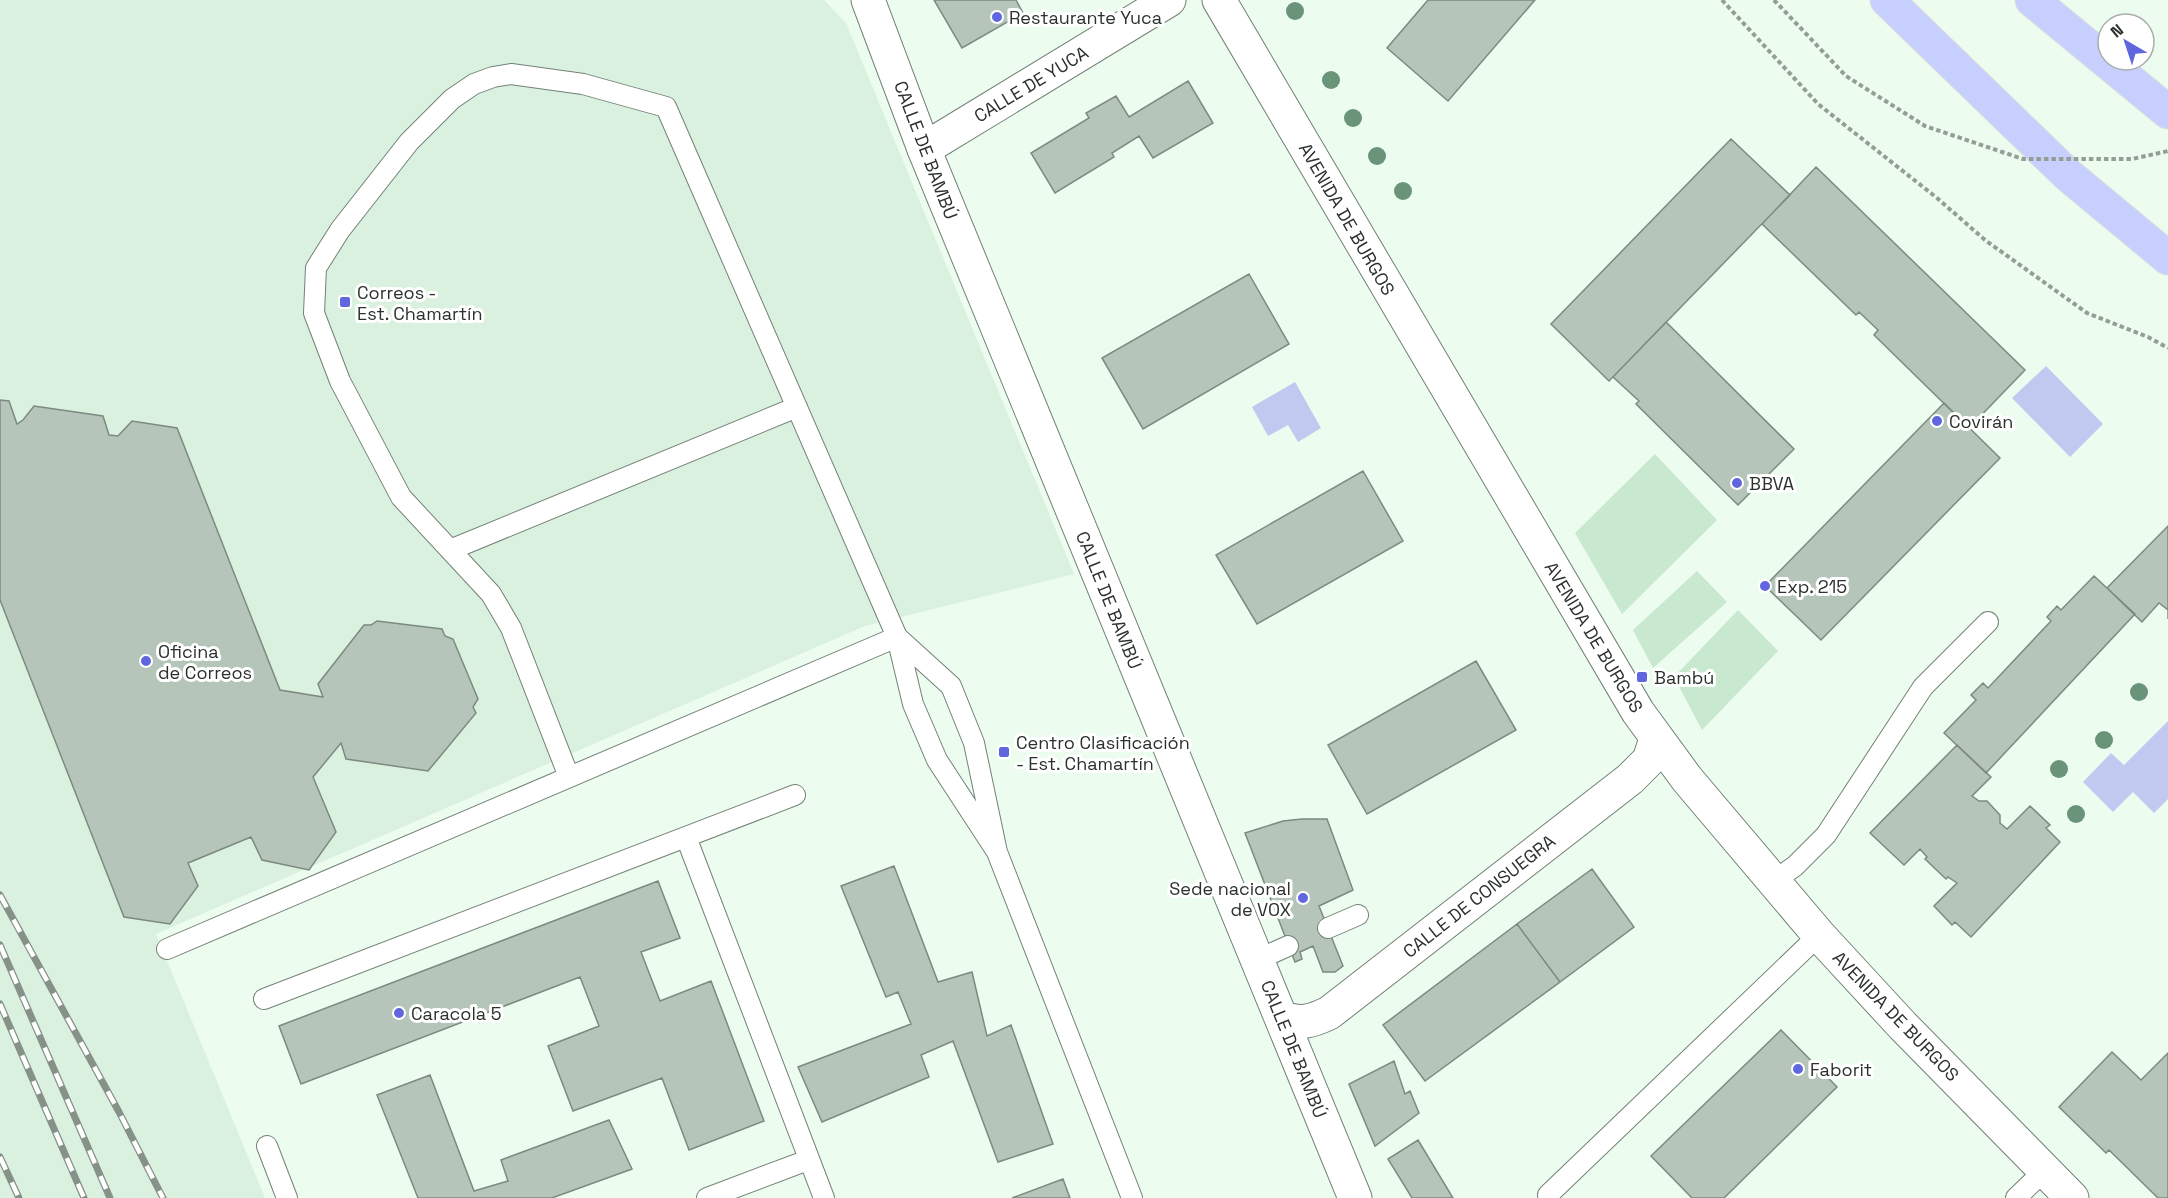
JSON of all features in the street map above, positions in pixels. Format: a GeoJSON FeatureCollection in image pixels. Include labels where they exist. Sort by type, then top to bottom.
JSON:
{"type":"FeatureCollection","features":[{"type":"Feature","properties":{"kind":"highway"},"geometry":{"type":"LineString","coordinates":[[1887,0],[2068,175],[2168,258]]}},
{"type":"Feature","properties":{"kind":"highway"},"geometry":{"type":"LineString","coordinates":[[2032,0],[2168,112]]}},
{"type":"Feature","properties":{"kind":"street","name":"CALLE DE BAMBÚ"},"geometry":{"type":"LineString","coordinates":[[868,0],[924,149],[1355,1198]]}},
{"type":"Feature","properties":{"kind":"street","name":"CALLE DE YUCA"},"geometry":{"type":"LineString","coordinates":[[924,149],[1169,0]]}},
{"type":"Feature","properties":{"kind":"street","name":"AVENIDA DE BURGOS"},"geometry":{"type":"LineString","coordinates":[[1219,0],[1632,702],[1656,739],[1687,779],[1820,935],[1903,1026],[2073,1198]]}},
{"type":"Feature","properties":{"kind":"street","name":"CALLE DE CONSUEGRA"},"geometry":{"type":"LineString","coordinates":[[1282,1018],[1298,1023],[1313,1021],[1329,1012],[1630,779],[1650,760],[1656,739]]}},
{"type":"Feature","properties":{"kind":"lane"},"geometry":{"type":"LineString","coordinates":[[569,777],[511,628],[491,594],[401,497],[340,381],[314,313],[316,268],[340,230],[409,142],[452,99],[474,84],[493,77],[511,74],[583,84],[666,107],[897,637],[913,704],[937,760],[997,852]]}},
{"type":"Feature","properties":{"kind":"lane"},"geometry":{"type":"LineString","coordinates":[[450,550],[797,406]]}},
{"type":"Feature","properties":{"kind":"lane"},"geometry":{"type":"LineString","coordinates":[[1774,881],[1796,866],[1826,835],[1923,687],[1988,622]]}},
{"type":"Feature","properties":{"kind":"lane"},"geometry":{"type":"LineString","coordinates":[[167,949],[897,637]]}},
{"type":"Feature","properties":{"kind":"lane"},"geometry":{"type":"LineString","coordinates":[[897,637],[951,686],[974,743],[997,852],[1132,1198]]}},
{"type":"Feature","properties":{"kind":"lane"},"geometry":{"type":"LineString","coordinates":[[264,999],[795,795]]}},
{"type":"Feature","properties":{"kind":"lane"},"geometry":{"type":"LineString","coordinates":[[686,837],[824,1198]]}},
{"type":"Feature","properties":{"kind":"lane"},"geometry":{"type":"LineString","coordinates":[[1328,928],[1358,915]]}},
{"type":"Feature","properties":{"kind":"lane"},"geometry":{"type":"LineString","coordinates":[[1548,1195],[1820,935]]}},
{"type":"Feature","properties":{"kind":"lane"},"geometry":{"type":"LineString","coordinates":[[1257,960],[1288,946]]}},
{"type":"Feature","properties":{"kind":"lane"},"geometry":{"type":"LineString","coordinates":[[267,1146],[286,1198]]}},
{"type":"Feature","properties":{"kind":"lane"},"geometry":{"type":"LineString","coordinates":[[707,1198],[808,1160]]}},
{"type":"Feature","properties":{"kind":"lane"},"geometry":{"type":"LineString","coordinates":[[2016,1198],[2045,1170]]}},
{"type":"Feature","properties":{"kind":"path"},"geometry":{"type":"LineString","coordinates":[[1722,0],[1818,104],[1937,198],[1985,240],[2086,313],[2148,337],[2168,348]]}},
{"type":"Feature","properties":{"kind":"path"},"geometry":{"type":"LineString","coordinates":[[1774,0],[1846,76],[1925,126],[2023,159],[2132,159],[2168,151]]}},
{"type":"Feature","properties":{"kind":"shaded area"},"geometry":{"type":"Polygon","coordinates":[[[0,0],[824,0],[846,23],[1074,574],[865,626],[156,934],[265,1198],[0,1198],[0,0]]]}},
{"type":"Feature","properties":{"kind":"shaded area"},"geometry":{"type":"Polygon","coordinates":[[[1655,454],[1717,520],[1622,614],[1575,533],[1655,454]]]}},
{"type":"Feature","properties":{"kind":"shaded area"},"geometry":{"type":"Polygon","coordinates":[[[1697,571],[1727,602],[1653,668],[1633,630],[1697,571]]]}},
{"type":"Feature","properties":{"kind":"shaded area"},"geometry":{"type":"Polygon","coordinates":[[[1738,610],[1778,651],[1702,730],[1674,677],[1738,610]]]}},
{"type":"Feature","properties":{"kind":"water"},"geometry":{"type":"Polygon","coordinates":[[[2046,366],[2103,424],[2070,457],[2012,398],[2046,366]]]}},
{"type":"Feature","properties":{"kind":"water"},"geometry":{"type":"Polygon","coordinates":[[[1295,382],[1321,428],[1298,442],[1288,425],[1268,436],[1252,407],[1295,382]]]}},
{"type":"Feature","properties":{"kind":"water"},"geometry":{"type":"Polygon","coordinates":[[[2168,721],[2168,799],[2154,813],[2133,792],[2113,812],[2083,782],[2111,753],[2124,765],[2168,721]]]}},
{"type":"Feature","properties":{"kind":"building"},"geometry":{"type":"Polygon","coordinates":[[[934,0],[1016,0],[1023,13],[962,48],[934,0]]]}},
{"type":"Feature","properties":{"kind":"building"},"geometry":{"type":"Polygon","coordinates":[[[1428,0],[1535,0],[1448,101],[1387,48],[1428,0]]]}},
{"type":"Feature","properties":{"kind":"building"},"geometry":{"type":"Polygon","coordinates":[[[1188,81],[1213,123],[1153,158],[1139,136],[1112,153],[1114,157],[1055,193],[1031,153],[1089,118],[1086,113],[1116,96],[1129,117],[1188,81]]]}},
{"type":"Feature","properties":{"kind":"building"},"geometry":{"type":"Polygon","coordinates":[[[1731,139],[1790,195],[1609,381],[1551,324],[1731,139]]]}},
{"type":"Feature","properties":{"kind":"building"},"geometry":{"type":"Polygon","coordinates":[[[1816,167],[2025,370],[1969,428],[1874,335],[1878,330],[1859,312],[1856,315],[1762,224],[1816,167]]]}},
{"type":"Feature","properties":{"kind":"building"},"geometry":{"type":"Polygon","coordinates":[[[1249,274],[1289,344],[1143,429],[1102,358],[1249,274]]]}},
{"type":"Feature","properties":{"kind":"building"},"geometry":{"type":"Polygon","coordinates":[[[1666,322],[1794,449],[1738,505],[1636,404],[1639,401],[1613,377],[1666,322]]]}},
{"type":"Feature","properties":{"kind":"building","name":"Oficina de Correos"},"geometry":{"type":"Polygon","coordinates":[[[0,400],[9,401],[17,424],[34,406],[103,416],[109,435],[118,436],[132,421],[177,428],[280,690],[323,697],[318,684],[364,625],[371,625],[377,621],[442,629],[445,636],[453,639],[478,699],[473,707],[476,713],[428,771],[346,759],[341,743],[313,777],[336,832],[309,870],[262,860],[251,837],[188,863],[198,886],[170,924],[124,917],[0,600],[0,400]]]}},
{"type":"Feature","properties":{"kind":"building"},"geometry":{"type":"Polygon","coordinates":[[[1944,403],[2000,458],[1821,640],[1765,586],[1944,403]]]}},
{"type":"Feature","properties":{"kind":"building"},"geometry":{"type":"Polygon","coordinates":[[[1363,471],[1403,541],[1257,624],[1216,555],[1363,471]]]}},
{"type":"Feature","properties":{"kind":"building"},"geometry":{"type":"Polygon","coordinates":[[[2168,526],[2168,610],[2159,603],[2142,622],[2107,588],[2168,526]]]}},
{"type":"Feature","properties":{"kind":"building"},"geometry":{"type":"Polygon","coordinates":[[[2094,576],[2135,614],[1986,773],[1944,733],[1976,700],[1971,695],[1983,683],[1988,688],[2051,621],[2047,617],[2057,606],[2061,610],[2094,576]]]}},
{"type":"Feature","properties":{"kind":"building"},"geometry":{"type":"Polygon","coordinates":[[[1476,661],[1516,730],[1367,814],[1328,745],[1476,661]]]}},
{"type":"Feature","properties":{"kind":"building"},"geometry":{"type":"Polygon","coordinates":[[[1957,745],[1991,777],[1972,796],[1979,801],[1987,801],[2000,815],[2000,823],[2007,829],[2030,806],[2050,825],[2046,828],[2060,842],[1971,937],[1955,922],[1952,925],[1934,906],[1957,883],[1948,877],[1946,879],[1925,859],[1927,857],[1920,849],[1904,865],[1870,833],[1957,745]]]}},
{"type":"Feature","properties":{"kind":"building","name":"Sede nacional de VOX"},"geometry":{"type":"Polygon","coordinates":[[[1327,819],[1353,890],[1319,906],[1343,966],[1335,972],[1323,972],[1313,946],[1300,952],[1302,959],[1295,962],[1245,833],[1283,821],[1327,819]]]}},
{"type":"Feature","properties":{"kind":"building"},"geometry":{"type":"Polygon","coordinates":[[[894,866],[938,982],[972,972],[987,1036],[1011,1025],[1053,1144],[998,1162],[953,1041],[921,1055],[929,1077],[822,1122],[798,1067],[911,1024],[898,992],[886,997],[841,886],[894,866]]]}},
{"type":"Feature","properties":{"kind":"building"},"geometry":{"type":"Polygon","coordinates":[[[1592,869],[1634,927],[1560,982],[1517,924],[1592,869]]]}},
{"type":"Feature","properties":{"kind":"building","name":"Caracola 5"},"geometry":{"type":"Polygon","coordinates":[[[658,881],[680,938],[641,952],[660,1001],[711,981],[764,1121],[689,1150],[662,1078],[573,1111],[548,1046],[599,1026],[580,977],[301,1084],[279,1026],[658,881]]]}},
{"type":"Feature","properties":{"kind":"building"},"geometry":{"type":"Polygon","coordinates":[[[1517,924],[1560,982],[1425,1081],[1383,1025],[1517,924]]]}},
{"type":"Feature","properties":{"kind":"building"},"geometry":{"type":"Polygon","coordinates":[[[1781,1030],[1837,1087],[1724,1198],[1692,1198],[1651,1156],[1781,1030]]]}},
{"type":"Feature","properties":{"kind":"building"},"geometry":{"type":"Polygon","coordinates":[[[2112,1052],[2141,1080],[2168,1053],[2168,1198],[2158,1198],[2109,1150],[2106,1153],[2059,1107],[2112,1052]]]}},
{"type":"Feature","properties":{"kind":"building"},"geometry":{"type":"Polygon","coordinates":[[[1394,1061],[1405,1094],[1410,1091],[1419,1113],[1375,1146],[1349,1084],[1394,1061]]]}},
{"type":"Feature","properties":{"kind":"building"},"geometry":{"type":"Polygon","coordinates":[[[430,1075],[474,1191],[508,1181],[501,1160],[609,1120],[632,1169],[552,1198],[418,1198],[377,1095],[430,1075]]]}},
{"type":"Feature","properties":{"kind":"building"},"geometry":{"type":"Polygon","coordinates":[[[1418,1140],[1453,1198],[1412,1198],[1388,1159],[1418,1140]]]}},
{"type":"Feature","properties":{"kind":"building"},"geometry":{"type":"Polygon","coordinates":[[[1063,1179],[1070,1198],[1012,1198],[1063,1179]]]}},
{"type":"Feature","properties":{"kind":"railway"},"geometry":{"type":"LineString","coordinates":[[0,895],[119,1112],[163,1198]]}},
{"type":"Feature","properties":{"kind":"railway"},"geometry":{"type":"LineString","coordinates":[[0,945],[110,1198]]}},
{"type":"Feature","properties":{"kind":"railway"},"geometry":{"type":"LineString","coordinates":[[0,1004],[84,1198]]}},
{"type":"Feature","properties":{"kind":"railway"},"geometry":{"type":"LineString","coordinates":[[0,1157],[19,1198]]}},
{"type":"Feature","properties":{"kind":"place","name":"Restaurante Yuca"},"geometry":{"type":"Point","coordinates":[997,17]}},
{"type":"Feature","properties":{"kind":"place","name":"Correos - Est. Chamartín"},"geometry":{"type":"Point","coordinates":[345,302]}},
{"type":"Feature","properties":{"kind":"place","name":"Covirán"},"geometry":{"type":"Point","coordinates":[1937,421]}},
{"type":"Feature","properties":{"kind":"place","name":"BBVA"},"geometry":{"type":"Point","coordinates":[1737,483]}},
{"type":"Feature","properties":{"kind":"place","name":"Exp. 215"},"geometry":{"type":"Point","coordinates":[1765,586]}},
{"type":"Feature","properties":{"kind":"place","name":"Oficina de Correos"},"geometry":{"type":"Point","coordinates":[146,661]}},
{"type":"Feature","properties":{"kind":"place","name":"Bambú"},"geometry":{"type":"Point","coordinates":[1642,677]}},
{"type":"Feature","properties":{"kind":"place","name":"Centro Clasificación - Est. Chamartín"},"geometry":{"type":"Point","coordinates":[1004,752]}},
{"type":"Feature","properties":{"kind":"place","name":"Sede nacional de VOX"},"geometry":{"type":"Point","coordinates":[1303,898]}},
{"type":"Feature","properties":{"kind":"place","name":"Caracola 5"},"geometry":{"type":"Point","coordinates":[399,1013]}},
{"type":"Feature","properties":{"kind":"place","name":"Faborit"},"geometry":{"type":"Point","coordinates":[1798,1069]}}]}
